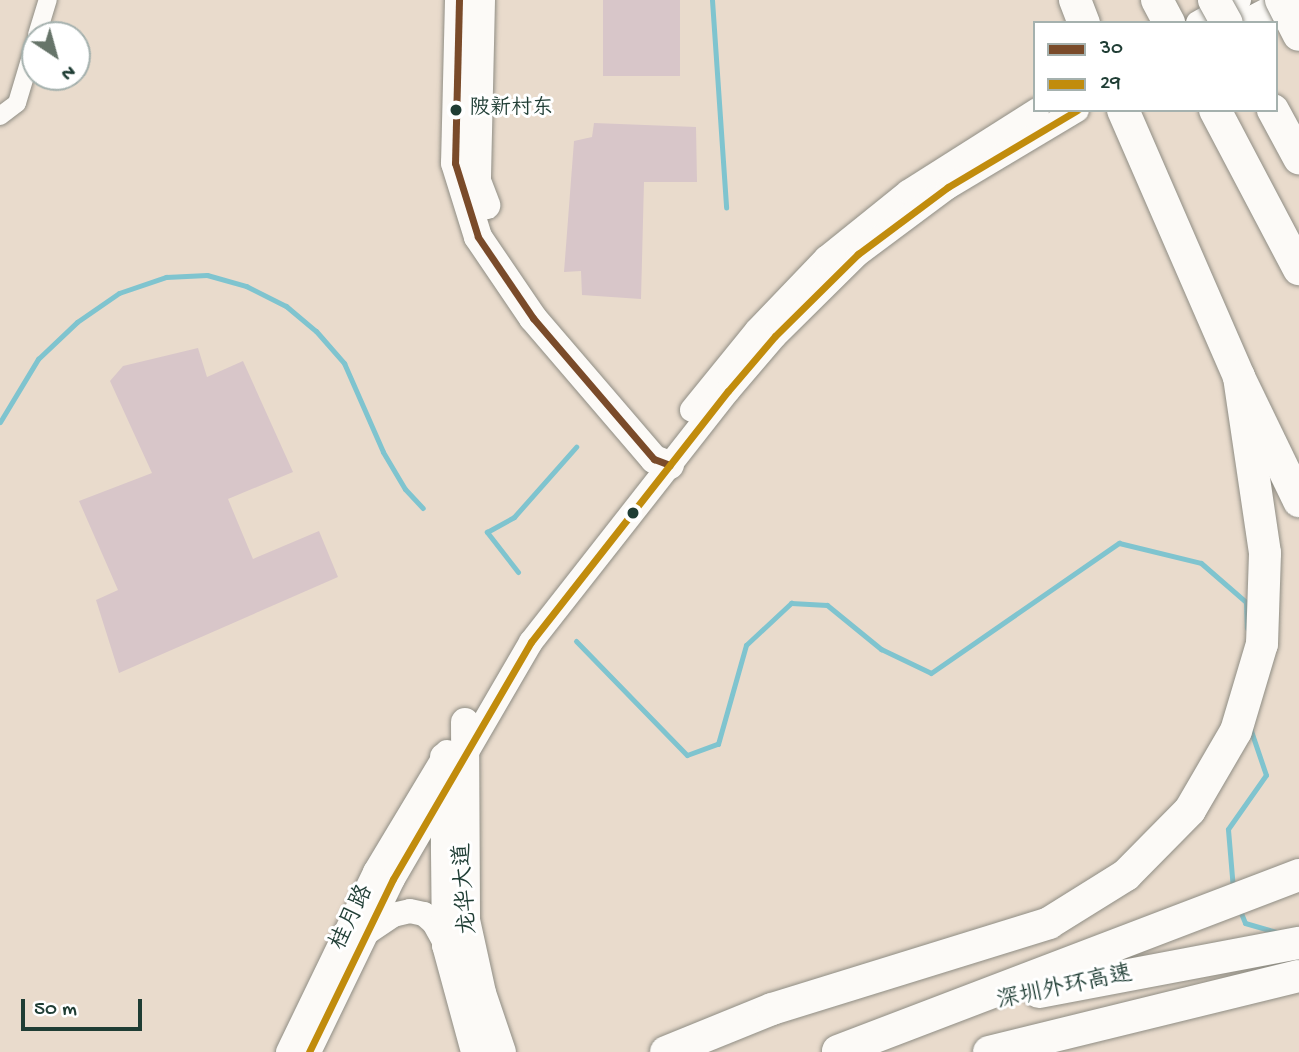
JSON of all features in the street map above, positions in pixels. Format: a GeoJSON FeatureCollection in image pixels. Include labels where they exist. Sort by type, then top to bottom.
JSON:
{"type":"FeatureCollection","features":[{"type":"Feature","properties":{"kind":"highway"},"geometry":{"type":"LineString","coordinates":[[1074,0],[1083,21]]}},
{"type":"Feature","properties":{"kind":"highway"},"geometry":{"type":"LineString","coordinates":[[1214,0],[1226,21]]}},
{"type":"Feature","properties":{"kind":"highway"},"geometry":{"type":"LineString","coordinates":[[1283,0],[1299,35]]}},
{"type":"Feature","properties":{"kind":"highway"},"geometry":{"type":"LineString","coordinates":[[1124,112],[1239,376],[1299,501]]}},
{"type":"Feature","properties":{"kind":"highway"},"geometry":{"type":"LineString","coordinates":[[1216,112],[1299,269]]}},
{"type":"Feature","properties":{"kind":"highway"},"geometry":{"type":"LineString","coordinates":[[1274,112],[1299,158]]}},
{"type":"Feature","properties":{"kind":"highway"},"geometry":{"type":"LineString","coordinates":[[666,1052],[772,1009],[1049,923],[1126,875],[1190,810],[1236,731],[1262,644],[1265,553],[1239,376]]}},
{"type":"Feature","properties":{"kind":"highway"},"geometry":{"type":"LineString","coordinates":[[836,1051],[1299,875]]}},
{"type":"Feature","properties":{"kind":"highway","name":"深圳外环高速"},"geometry":{"type":"LineString","coordinates":[[836,1051],[1038,992],[1299,943]]}},
{"type":"Feature","properties":{"kind":"highway","name":"深圳外环高速"},"geometry":{"type":"LineString","coordinates":[[989,1052],[1299,976]]}},
{"type":"Feature","properties":{"kind":"main road"},"geometry":{"type":"LineString","coordinates":[[458,0],[455,163],[478,237],[533,318],[663,457]]}},
{"type":"Feature","properties":{"kind":"main road"},"geometry":{"type":"LineString","coordinates":[[481,0],[477,181],[495,230],[545,305],[663,457]]}},
{"type":"Feature","properties":{"kind":"main road"},"geometry":{"type":"LineString","coordinates":[[1202,21],[1239,0]]}},
{"type":"Feature","properties":{"kind":"main road"},"geometry":{"type":"LineString","coordinates":[[1246,21],[1283,0]]}},
{"type":"Feature","properties":{"kind":"main road","name":"桂月路"},"geometry":{"type":"LineString","coordinates":[[288,1052],[376,872],[531,642],[757,330],[826,258],[908,192],[1034,112]]}},
{"type":"Feature","properties":{"kind":"main road","name":"桂月路"},"geometry":{"type":"LineString","coordinates":[[465,722],[519,632],[663,457],[775,336],[858,254],[948,187],[1074,112]]}},
{"type":"Feature","properties":{"kind":"main road","name":"龙华大道"},"geometry":{"type":"LineString","coordinates":[[465,722],[444,792],[446,945],[475,1052]]}},
{"type":"Feature","properties":{"kind":"main road","name":"龙华大道"},"geometry":{"type":"LineString","coordinates":[[454,756],[466,920],[482,993],[502,1052]]}},
{"type":"Feature","properties":{"kind":"main road","name":"桂月路"},"geometry":{"type":"LineString","coordinates":[[309,1052],[367,932],[444,792]]}},
{"type":"Feature","properties":{"kind":"main road"},"geometry":{"type":"LineString","coordinates":[[367,932],[393,915],[410,911],[424,914],[434,923],[446,945]]}},
{"type":"Feature","properties":{"kind":"street"},"geometry":{"type":"LineString","coordinates":[[41,21],[48,0]]}},
{"type":"Feature","properties":{"kind":"street"},"geometry":{"type":"LineString","coordinates":[[0,116],[17,103],[21,90]]}},
{"type":"Feature","properties":{"kind":"building"},"geometry":{"type":"Polygon","coordinates":[[[603,0],[680,0],[680,76],[603,76],[603,0]]]}},
{"type":"Feature","properties":{"kind":"building"},"geometry":{"type":"Polygon","coordinates":[[[594,123],[696,127],[697,182],[644,182],[641,299],[582,295],[581,271],[564,272],[574,141],[592,137],[594,123]]]}},
{"type":"Feature","properties":{"kind":"building"},"geometry":{"type":"Polygon","coordinates":[[[198,348],[207,377],[243,361],[293,472],[228,499],[253,559],[319,531],[338,577],[119,673],[96,600],[118,590],[79,501],[152,473],[110,381],[123,366],[198,348]]]}},
{"type":"Feature","properties":{"kind":"waterway"},"geometry":{"type":"LineString","coordinates":[[712,0],[726,208]]}},
{"type":"Feature","properties":{"kind":"waterway"},"geometry":{"type":"LineString","coordinates":[[0,422],[38,359],[77,322],[119,293],[166,277],[207,275],[246,286],[286,306],[316,331],[344,363],[383,452],[405,489],[423,508]]}},
{"type":"Feature","properties":{"kind":"waterway"},"geometry":{"type":"LineString","coordinates":[[518,572],[487,532],[514,517],[576,447]]}},
{"type":"Feature","properties":{"kind":"waterway"},"geometry":{"type":"LineString","coordinates":[[576,641],[687,755],[718,744],[746,645],[791,603],[827,605],[881,649],[931,673],[1119,543],[1201,563],[1246,602],[1247,628]]}},
{"type":"Feature","properties":{"kind":"waterway"},"geometry":{"type":"LineString","coordinates":[[1233,889],[1228,829],[1266,775],[1250,728]]}},
{"type":"Feature","properties":{"kind":"waterway"},"geometry":{"type":"LineString","coordinates":[[1239,908],[1245,923],[1281,933]]}},
{"type":"Feature","properties":{"kind":"transit line","name":"30"},"geometry":{"type":"LineString","coordinates":[[459,0],[455,163],[478,237],[533,318],[654,459],[670,465]]}},
{"type":"Feature","properties":{"kind":"transit line","name":"29"},"geometry":{"type":"LineString","coordinates":[[309,1052],[393,879],[531,642],[728,391],[775,336],[858,254],[948,187],[1074,112]]}},
{"type":"Feature","properties":{"kind":"place","name":"陂新村东"},"geometry":{"type":"Point","coordinates":[456,110]}}]}
